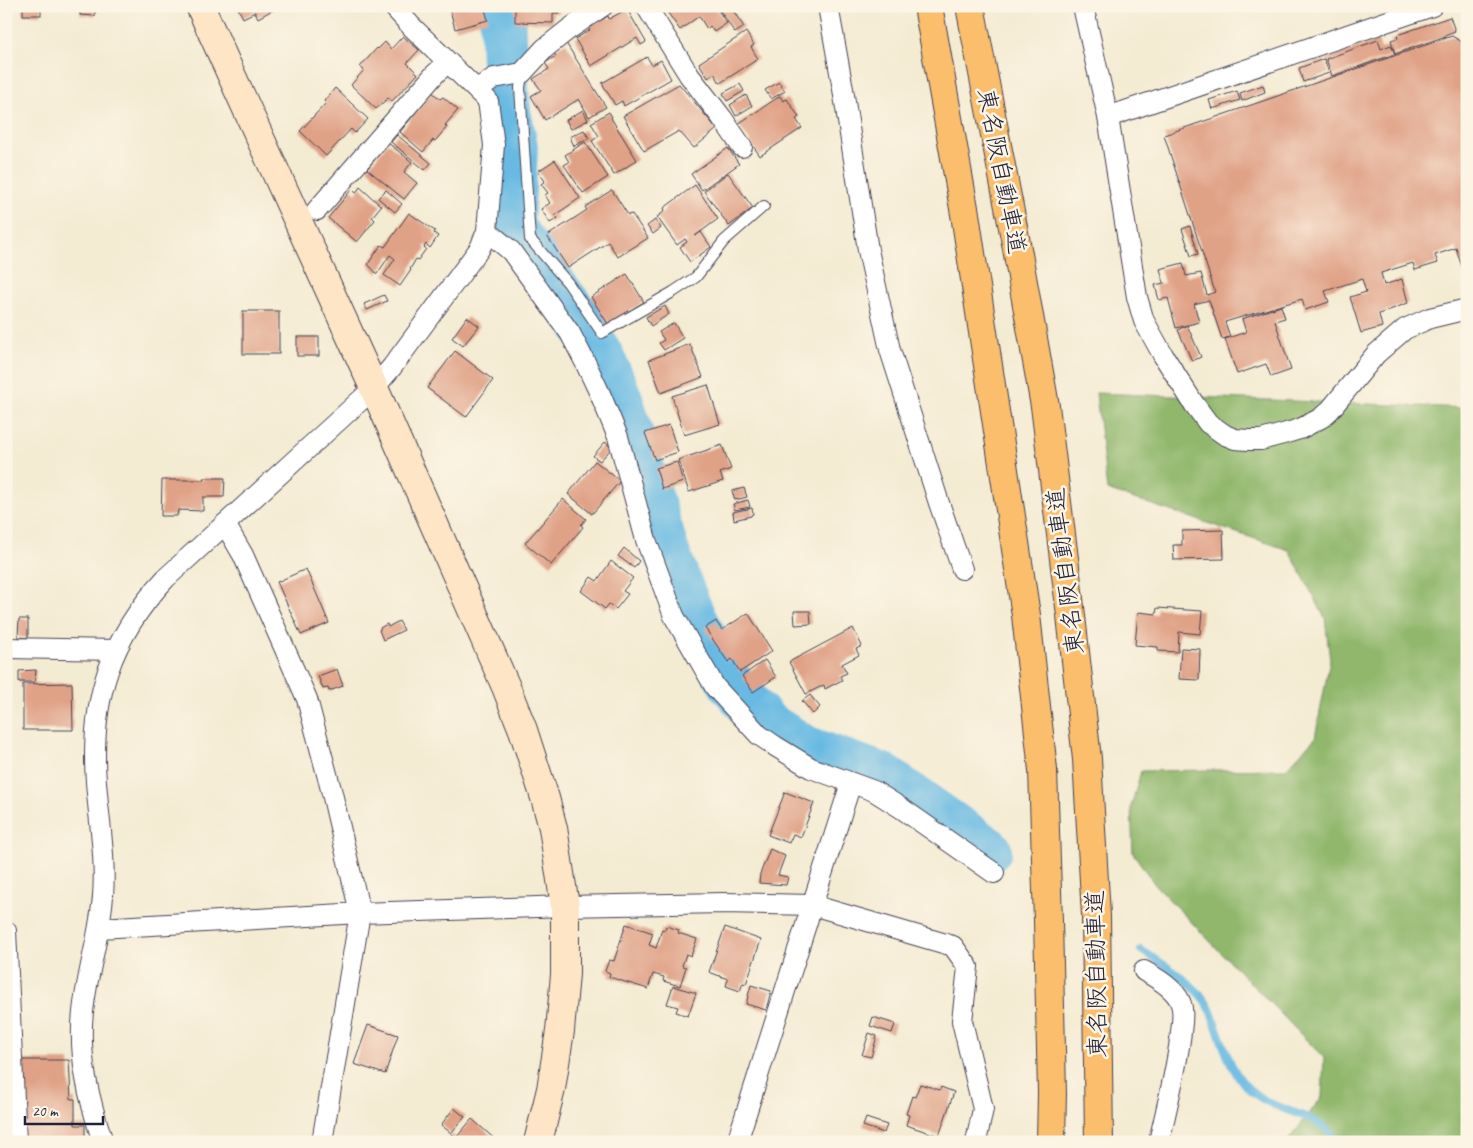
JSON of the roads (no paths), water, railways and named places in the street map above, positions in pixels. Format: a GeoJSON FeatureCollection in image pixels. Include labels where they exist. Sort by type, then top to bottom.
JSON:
{"type":"FeatureCollection","features":[{"type":"Feature","properties":{"kind":"highway","name":"東名阪自動車道"},"geometry":{"type":"LineString","coordinates":[[928,6],[965,214],[1026,615],[1043,770],[1052,1093],[1051,1142]]}},
{"type":"Feature","properties":{"kind":"highway","name":"東名阪自動車道"},"geometry":{"type":"LineString","coordinates":[[970,6],[1016,243],[1045,406],[1071,617],[1087,759],[1095,906],[1099,1142]]}},
{"type":"Feature","properties":{"kind":"street"},"geometry":{"type":"LineString","coordinates":[[200,6],[374,388],[506,687],[523,730],[545,798],[553,828],[565,906],[565,974],[560,1031],[551,1089],[538,1142]]}},
{"type":"Feature","properties":{"kind":"street"},"geometry":{"type":"LineString","coordinates":[[103,1142],[85,1070],[82,1029],[83,1010],[103,896],[102,839],[96,782],[96,735],[98,710],[110,663],[134,618],[149,596],[166,578],[374,388],[392,367],[480,248],[487,231],[494,145],[488,101],[393,6]]}},
{"type":"Feature","properties":{"kind":"street"},"geometry":{"type":"LineString","coordinates":[[477,89],[494,78],[520,74],[545,48],[568,29],[603,6]]}},
{"type":"Feature","properties":{"kind":"street"},"geometry":{"type":"LineString","coordinates":[[646,6],[688,75],[742,147]]}},
{"type":"Feature","properties":{"kind":"street"},"geometry":{"type":"LineString","coordinates":[[828,6],[868,250],[890,350],[938,503],[962,570]]}},
{"type":"Feature","properties":{"kind":"street"},"geometry":{"type":"LineString","coordinates":[[1083,6],[1108,116],[1137,297],[1144,321],[1163,355],[1208,423],[1225,435],[1235,439],[1261,440],[1300,429],[1321,418],[1330,410],[1376,354],[1405,329],[1430,318],[1467,309]]}},
{"type":"Feature","properties":{"kind":"street"},"geometry":{"type":"LineString","coordinates":[[1108,116],[1432,6]]}},
{"type":"Feature","properties":{"kind":"street"},"geometry":{"type":"LineString","coordinates":[[317,210],[435,74],[448,62]]}},
{"type":"Feature","properties":{"kind":"street"},"geometry":{"type":"LineString","coordinates":[[487,231],[511,251],[570,333],[585,362],[602,396],[618,437],[646,540],[674,616],[716,687],[758,735],[811,768],[874,791],[994,873]]}},
{"type":"Feature","properties":{"kind":"street"},"geometry":{"type":"LineString","coordinates":[[225,524],[243,555],[307,700],[332,793],[360,913],[322,1142]]}},
{"type":"Feature","properties":{"kind":"street"},"geometry":{"type":"LineString","coordinates":[[6,648],[116,650]]}},
{"type":"Feature","properties":{"kind":"street"},"geometry":{"type":"LineString","coordinates":[[738,1142],[850,783]]}},
{"type":"Feature","properties":{"kind":"street"},"geometry":{"type":"LineString","coordinates":[[98,928],[360,913],[565,906],[724,903],[812,905],[953,946],[968,966],[962,1021],[983,1108],[976,1142]]}},
{"type":"Feature","properties":{"kind":"street"},"geometry":{"type":"LineString","coordinates":[[6,931],[16,1142]]}},
{"type":"Feature","properties":{"kind":"street"},"geometry":{"type":"LineString","coordinates":[[1144,972],[1155,977],[1174,992],[1181,1004],[1180,1039],[1159,1142]]}},
{"type":"Feature","properties":{"kind":"lane"},"geometry":{"type":"LineString","coordinates":[[520,74],[530,239],[568,283],[602,334],[696,277],[724,241],[764,206]]}},
{"type":"Feature","properties":{"kind":"waterway"},"geometry":{"type":"LineString","coordinates":[[502,6],[508,112],[515,147],[511,227],[580,320],[602,358],[620,399],[667,553],[695,622],[732,685],[768,725],[807,749],[883,776],[989,850]]}},
{"type":"Feature","properties":{"kind":"waterway"},"geometry":{"type":"LineString","coordinates":[[1141,950],[1177,974],[1201,996],[1209,1007],[1233,1067],[1250,1090],[1264,1100],[1323,1126],[1336,1142]]}}]}
